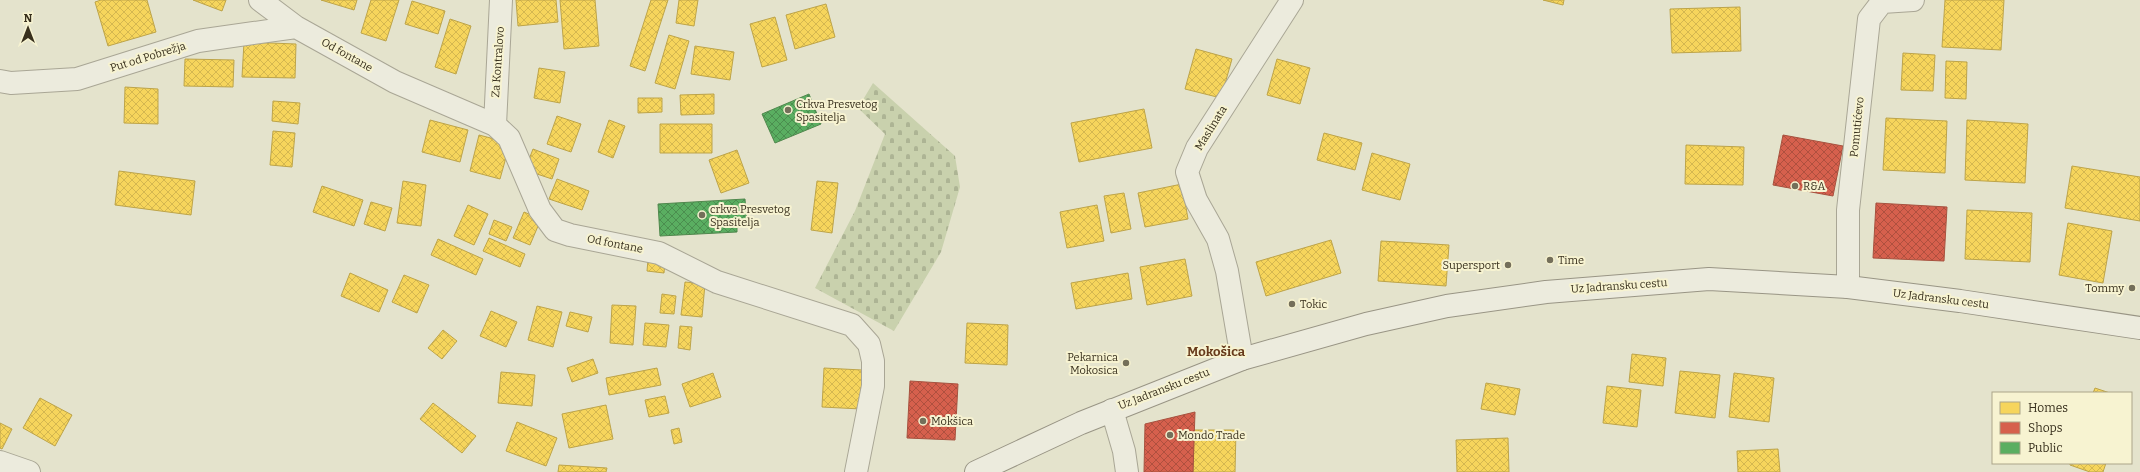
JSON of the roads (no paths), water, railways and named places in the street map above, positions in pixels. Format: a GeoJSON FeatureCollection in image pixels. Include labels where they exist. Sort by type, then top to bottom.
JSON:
{"type":"FeatureCollection","features":[{"type":"Feature","properties":{"kind":"street","name":"Od fontane"},"geometry":{"type":"LineString","coordinates":[[260,0],[296,27],[395,82],[495,125],[509,138],[540,210],[555,230],[570,235],[659,253],[717,282],[852,325],[869,344],[873,361],[873,386],[856,472]]}},
{"type":"Feature","properties":{"kind":"street","name":"Za Kontralovo"},"geometry":{"type":"LineString","coordinates":[[495,125],[501,0]]}},
{"type":"Feature","properties":{"kind":"street","name":"Maslinata"},"geometry":{"type":"LineString","coordinates":[[1242,360],[1227,271],[1218,239],[1196,200],[1187,172],[1197,148],[1292,0]]}},
{"type":"Feature","properties":{"kind":"street","name":"Pomutićevo"},"geometry":{"type":"LineString","coordinates":[[1848,287],[1848,210],[1869,19],[1882,2],[1913,0]]}},
{"type":"Feature","properties":{"kind":"street","name":"Put od Pobrežja"},"geometry":{"type":"LineString","coordinates":[[0,81],[11,83],[77,79],[198,41],[296,27]]}},
{"type":"Feature","properties":{"kind":"street","name":"Uz Jadransku cestu"},"geometry":{"type":"LineString","coordinates":[[976,472],[1112,410],[1242,360],[1380,320],[1447,306],[1546,292],[1709,279],[1848,287],[1960,301],[2140,328]]}},
{"type":"Feature","properties":{"kind":"street","name":"Uz Jadransku cestu"},"geometry":{"type":"LineString","coordinates":[[1112,410],[1124,451],[1127,472]]}},
{"type":"Feature","properties":{"kind":"street"},"geometry":{"type":"LineString","coordinates":[[0,462],[29,472]]}},
{"type":"Feature","properties":{"kind":"place","name":"Crkva Presvetog Spasitelja"},"geometry":{"type":"Point","coordinates":[788,110]}},
{"type":"Feature","properties":{"kind":"place","name":"R&A"},"geometry":{"type":"Point","coordinates":[1795,186]}},
{"type":"Feature","properties":{"kind":"place","name":"crkva Presvetog Spasitelja"},"geometry":{"type":"Point","coordinates":[702,215]}},
{"type":"Feature","properties":{"kind":"place","name":"Time"},"geometry":{"type":"Point","coordinates":[1550,260]}},
{"type":"Feature","properties":{"kind":"place","name":"Supersport"},"geometry":{"type":"Point","coordinates":[1508,265]}},
{"type":"Feature","properties":{"kind":"place","name":"Tommy"},"geometry":{"type":"Point","coordinates":[2132,288]}},
{"type":"Feature","properties":{"kind":"place","name":"Tokic"},"geometry":{"type":"Point","coordinates":[1292,304]}},
{"type":"Feature","properties":{"kind":"place","name":"Pekarnica Mokosica"},"geometry":{"type":"Point","coordinates":[1126,363]}},
{"type":"Feature","properties":{"kind":"place","name":"Mokšica"},"geometry":{"type":"Point","coordinates":[923,421]}},
{"type":"Feature","properties":{"kind":"place","name":"Mondo Trade"},"geometry":{"type":"Point","coordinates":[1170,435]}},
{"type":"Feature","properties":{"kind":"district","name":"Mokošica"},"geometry":{"type":"Point","coordinates":[1216,351]}}]}
